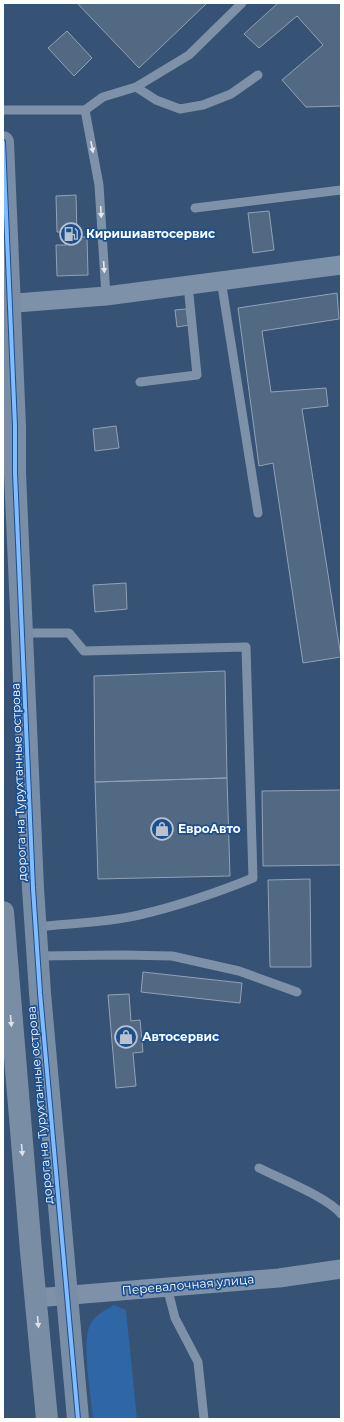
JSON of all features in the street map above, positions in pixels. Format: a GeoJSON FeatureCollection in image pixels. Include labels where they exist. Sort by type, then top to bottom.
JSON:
{"type":"FeatureCollection","features":[{"type":"Feature","properties":{"kind":"street","name":"дорога на Турухтанные острова"},"geometry":{"type":"LineString","coordinates":[[3,142],[6,303],[15,426],[9,474],[22,633],[35,927],[78,1419]]}},
{"type":"Feature","properties":{"kind":"street"},"geometry":{"type":"LineString","coordinates":[[6,303],[106,296],[341,264]]}},
{"type":"Feature","properties":{"kind":"street","name":"дорога на Турухтанные острова"},"geometry":{"type":"LineString","coordinates":[[3,912],[35,1298],[47,1419]]}},
{"type":"Feature","properties":{"kind":"street","name":"Перевалочная улица"},"geometry":{"type":"LineString","coordinates":[[35,1298],[279,1278],[341,1269]]}},
{"type":"Feature","properties":{"kind":"lane"},"geometry":{"type":"LineString","coordinates":[[3,110],[85,110],[103,98],[136,87],[189,55],[242,3]]}},
{"type":"Feature","properties":{"kind":"lane"},"geometry":{"type":"LineString","coordinates":[[136,87],[156,100],[180,108],[203,106],[231,94],[258,75]]}},
{"type":"Feature","properties":{"kind":"lane"},"geometry":{"type":"LineString","coordinates":[[85,110],[99,185],[106,296]]}},
{"type":"Feature","properties":{"kind":"lane"},"geometry":{"type":"LineString","coordinates":[[195,208],[341,190]]}},
{"type":"Feature","properties":{"kind":"lane"},"geometry":{"type":"LineString","coordinates":[[221,280],[258,513]]}},
{"type":"Feature","properties":{"kind":"lane"},"geometry":{"type":"LineString","coordinates":[[140,382],[197,375],[188,285]]}},
{"type":"Feature","properties":{"kind":"lane"},"geometry":{"type":"LineString","coordinates":[[22,633],[69,633],[84,651],[246,647],[253,878],[219,892],[138,915],[97,921],[35,927]]}},
{"type":"Feature","properties":{"kind":"lane"},"geometry":{"type":"LineString","coordinates":[[37,956],[172,956],[239,971],[297,992]]}},
{"type":"Feature","properties":{"kind":"lane"},"geometry":{"type":"LineString","coordinates":[[259,1168],[321,1199],[337,1209],[341,1214]]}},
{"type":"Feature","properties":{"kind":"lane"},"geometry":{"type":"LineString","coordinates":[[167,1287],[175,1318],[198,1362],[204,1419]]}},
{"type":"Feature","properties":{"kind":"shaded area"},"geometry":{"type":"Polygon","coordinates":[[[114,1305],[126,1310],[137,1419],[93,1419],[86,1347],[87,1336],[89,1327],[93,1320],[114,1305]]]}},
{"type":"Feature","properties":{"kind":"building"},"geometry":{"type":"Polygon","coordinates":[[[77,3],[207,3],[139,68],[77,3]]]}},
{"type":"Feature","properties":{"kind":"building"},"geometry":{"type":"Polygon","coordinates":[[[278,3],[341,3],[341,106],[306,107],[282,80],[323,45],[297,16],[259,48],[244,34],[278,3]]]}},
{"type":"Feature","properties":{"kind":"building"},"geometry":{"type":"Polygon","coordinates":[[[67,31],[92,58],[74,76],[48,48],[67,31]]]}},
{"type":"Feature","properties":{"kind":"building","name":"Киришиавтосервис"},"geometry":{"type":"Polygon","coordinates":[[[76,195],[77,237],[87,237],[88,275],[57,276],[56,245],[66,245],[65,232],[57,232],[56,196],[76,195]]]}},
{"type":"Feature","properties":{"kind":"building"},"geometry":{"type":"Polygon","coordinates":[[[269,211],[274,250],[253,253],[248,213],[269,211]]]}},
{"type":"Feature","properties":{"kind":"building"},"geometry":{"type":"Polygon","coordinates":[[[337,293],[339,319],[262,331],[271,392],[326,388],[328,406],[302,409],[341,657],[303,663],[273,463],[259,466],[238,308],[337,293]]]}},
{"type":"Feature","properties":{"kind":"building"},"geometry":{"type":"Polygon","coordinates":[[[186,309],[189,325],[177,327],[175,310],[186,309]]]}},
{"type":"Feature","properties":{"kind":"building"},"geometry":{"type":"Polygon","coordinates":[[[116,426],[119,448],[95,451],[93,429],[116,426]]]}},
{"type":"Feature","properties":{"kind":"building"},"geometry":{"type":"Polygon","coordinates":[[[126,583],[127,609],[95,612],[93,585],[126,583]]]}},
{"type":"Feature","properties":{"kind":"building"},"geometry":{"type":"Polygon","coordinates":[[[225,671],[227,778],[95,782],[94,676],[225,671]]]}},
{"type":"Feature","properties":{"kind":"building","name":"ЕвроАвто"},"geometry":{"type":"Polygon","coordinates":[[[227,778],[230,876],[98,879],[95,782],[227,778]]]}},
{"type":"Feature","properties":{"kind":"building"},"geometry":{"type":"Polygon","coordinates":[[[341,790],[341,865],[263,866],[262,791],[341,790]]]}},
{"type":"Feature","properties":{"kind":"building"},"geometry":{"type":"Polygon","coordinates":[[[310,879],[311,967],[270,967],[268,880],[310,879]]]}},
{"type":"Feature","properties":{"kind":"building"},"geometry":{"type":"Polygon","coordinates":[[[143,972],[242,983],[240,1003],[141,992],[143,972]]]}},
{"type":"Feature","properties":{"kind":"building","name":"Автосервис"},"geometry":{"type":"Polygon","coordinates":[[[129,994],[131,1021],[140,1020],[143,1052],[133,1053],[136,1086],[116,1088],[108,995],[129,994]]]}},
{"type":"Feature","properties":{"kind":"cycle path"},"geometry":{"type":"LineString","coordinates":[[3,142],[15,426],[15,473],[33,888],[40,993],[78,1419]]}},
{"type":"Feature","properties":{"kind":"place","name":"Киришиавтосервис"},"geometry":{"type":"Point","coordinates":[71,234]}},
{"type":"Feature","properties":{"kind":"place","name":"ЕвроАвто"},"geometry":{"type":"Point","coordinates":[162,829]}},
{"type":"Feature","properties":{"kind":"place","name":"Автосервис"},"geometry":{"type":"Point","coordinates":[126,1037]}}]}
